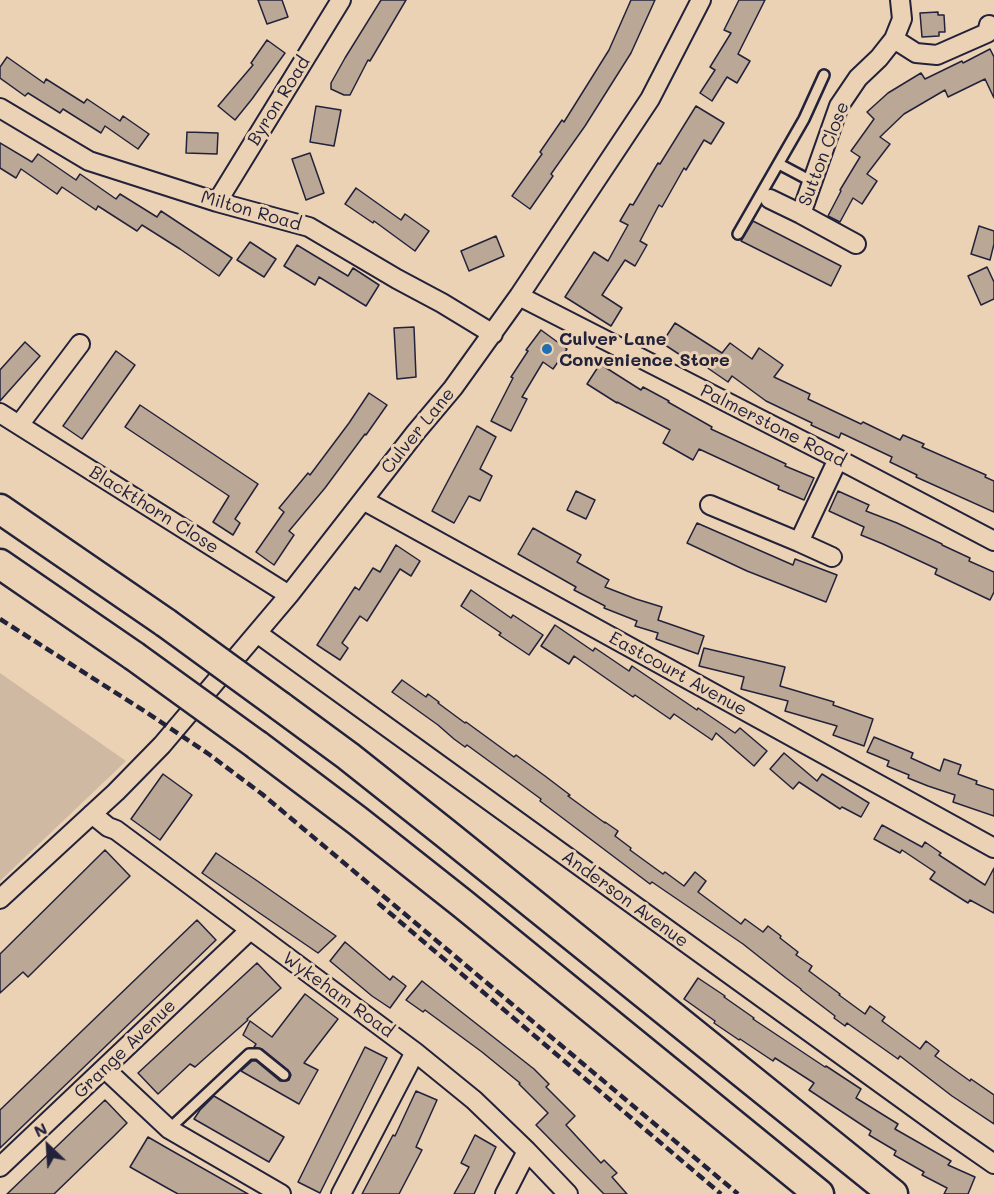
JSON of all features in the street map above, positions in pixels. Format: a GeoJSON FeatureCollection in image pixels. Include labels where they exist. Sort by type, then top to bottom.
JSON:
{"type":"FeatureCollection","features":[{"type":"Feature","properties":{"kind":"main road"},"geometry":{"type":"LineString","coordinates":[[0,509],[166,623],[348,756],[893,1194]]}},
{"type":"Feature","properties":{"kind":"main road"},"geometry":{"type":"LineString","coordinates":[[0,564],[134,656],[358,821],[819,1194]]}},
{"type":"Feature","properties":{"kind":"street","name":"Byron Road"},"geometry":{"type":"LineString","coordinates":[[217,202],[341,0]]}},
{"type":"Feature","properties":{"kind":"street","name":"Culver Lane"},"geometry":{"type":"LineString","coordinates":[[0,899],[87,819],[162,745],[289,595],[453,388],[519,296],[650,99],[701,0]]}},
{"type":"Feature","properties":{"kind":"street","name":"Sutton Close"},"geometry":{"type":"LineString","coordinates":[[801,214],[839,106],[858,78],[879,58],[894,39],[902,19],[900,0]]}},
{"type":"Feature","properties":{"kind":"street"},"geometry":{"type":"LineString","coordinates":[[894,39],[916,52],[937,56],[987,33],[989,25]]}},
{"type":"Feature","properties":{"kind":"street","name":"Milton Road"},"geometry":{"type":"LineString","coordinates":[[0,108],[90,161],[217,202],[309,227],[493,334]]}},
{"type":"Feature","properties":{"kind":"street","name":"Sutton Close"},"geometry":{"type":"LineString","coordinates":[[770,200],[856,244]]}},
{"type":"Feature","properties":{"kind":"street","name":"Palmerstone Road"},"geometry":{"type":"LineString","coordinates":[[519,296],[994,541]]}},
{"type":"Feature","properties":{"kind":"street"},"geometry":{"type":"LineString","coordinates":[[19,425],[80,344]]}},
{"type":"Feature","properties":{"kind":"street","name":"Blackthorn Close"},"geometry":{"type":"LineString","coordinates":[[0,413],[289,595]]}},
{"type":"Feature","properties":{"kind":"street"},"geometry":{"type":"LineString","coordinates":[[799,542],[838,459]]}},
{"type":"Feature","properties":{"kind":"street","name":"Eastcourt Avenue"},"geometry":{"type":"LineString","coordinates":[[363,500],[994,848]]}},
{"type":"Feature","properties":{"kind":"street"},"geometry":{"type":"LineString","coordinates":[[710,505],[832,557]]}},
{"type":"Feature","properties":{"kind":"street","name":"Anderson Avenue"},"geometry":{"type":"LineString","coordinates":[[257,633],[994,1164]]}},
{"type":"Feature","properties":{"kind":"street","name":"Wykeham Road"},"geometry":{"type":"LineString","coordinates":[[87,819],[116,830],[415,1052],[474,1100],[568,1194]]}},
{"type":"Feature","properties":{"kind":"street","name":"Grange Avenue"},"geometry":{"type":"LineString","coordinates":[[0,1167],[250,930]]}},
{"type":"Feature","properties":{"kind":"street"},"geometry":{"type":"LineString","coordinates":[[341,1194],[415,1052]]}},
{"type":"Feature","properties":{"kind":"street"},"geometry":{"type":"LineString","coordinates":[[105,1069],[169,1129],[281,1194]]}},
{"type":"Feature","properties":{"kind":"street"},"geometry":{"type":"LineString","coordinates":[[505,1194],[527,1151]]}},
{"type":"Feature","properties":{"kind":"lane"},"geometry":{"type":"LineString","coordinates":[[738,234],[804,118],[824,75]]}},
{"type":"Feature","properties":{"kind":"lane"},"geometry":{"type":"LineString","coordinates":[[779,164],[813,182]]}},
{"type":"Feature","properties":{"kind":"lane"},"geometry":{"type":"LineString","coordinates":[[169,1129],[249,1054],[258,1054],[285,1075]]}},
{"type":"Feature","properties":{"kind":"shaded area"},"geometry":{"type":"Polygon","coordinates":[[[0,673],[126,761],[0,881],[0,673]]]}},
{"type":"Feature","properties":{"kind":"building"},"geometry":{"type":"Polygon","coordinates":[[[258,0],[282,0],[288,17],[267,24],[258,0]]]}},
{"type":"Feature","properties":{"kind":"building"},"geometry":{"type":"Polygon","coordinates":[[[381,0],[406,0],[370,61],[368,60],[350,95],[344,95],[331,89],[331,83],[345,58],[381,0]]]}},
{"type":"Feature","properties":{"kind":"building"},"geometry":{"type":"Polygon","coordinates":[[[631,0],[655,0],[631,53],[530,209],[512,196],[542,154],[540,152],[562,120],[564,122],[609,50],[631,0]]]}},
{"type":"Feature","properties":{"kind":"building"},"geometry":{"type":"Polygon","coordinates":[[[739,0],[765,0],[738,54],[750,61],[737,83],[727,77],[712,101],[700,93],[715,70],[710,67],[731,33],[724,30],[739,0]]]}},
{"type":"Feature","properties":{"kind":"building"},"geometry":{"type":"Polygon","coordinates":[[[938,12],[938,15],[944,15],[945,32],[939,32],[939,36],[922,37],[920,13],[938,12]]]}},
{"type":"Feature","properties":{"kind":"building"},"geometry":{"type":"Polygon","coordinates":[[[267,40],[285,53],[235,120],[218,106],[253,65],[251,63],[267,40]]]}},
{"type":"Feature","properties":{"kind":"building"},"geometry":{"type":"Polygon","coordinates":[[[990,49],[994,57],[994,98],[985,79],[948,97],[945,90],[904,114],[880,137],[890,144],[867,174],[877,181],[862,204],[853,198],[840,222],[828,216],[840,190],[860,157],[851,151],[874,119],[867,112],[888,93],[921,73],[925,79],[990,49]]]}},
{"type":"Feature","properties":{"kind":"building"},"geometry":{"type":"Polygon","coordinates":[[[7,57],[44,83],[46,79],[84,103],[87,99],[120,121],[123,116],[149,134],[138,149],[105,126],[101,133],[63,109],[60,113],[28,93],[25,96],[0,78],[0,67],[7,57]]]}},
{"type":"Feature","properties":{"kind":"building"},"geometry":{"type":"Polygon","coordinates":[[[316,106],[341,110],[334,146],[310,142],[316,106]]]}},
{"type":"Feature","properties":{"kind":"building"},"geometry":{"type":"Polygon","coordinates":[[[696,106],[724,123],[711,144],[704,140],[686,170],[684,168],[662,207],[659,205],[640,241],[647,245],[635,266],[625,260],[602,295],[622,308],[611,326],[565,297],[594,252],[608,261],[628,225],[620,221],[630,204],[633,205],[696,106]]]}},
{"type":"Feature","properties":{"kind":"building"},"geometry":{"type":"Polygon","coordinates":[[[187,132],[218,133],[217,154],[186,153],[187,132]]]}},
{"type":"Feature","properties":{"kind":"building"},"geometry":{"type":"Polygon","coordinates":[[[0,143],[32,162],[38,154],[76,180],[80,174],[116,199],[120,194],[157,217],[161,211],[232,258],[219,276],[142,225],[137,231],[98,206],[96,210],[62,187],[57,194],[21,169],[16,178],[0,168],[0,143]]]}},
{"type":"Feature","properties":{"kind":"building"},"geometry":{"type":"Polygon","coordinates":[[[310,153],[324,193],[306,200],[292,159],[310,153]]]}},
{"type":"Feature","properties":{"kind":"building"},"geometry":{"type":"Polygon","coordinates":[[[356,188],[401,220],[405,214],[429,231],[415,251],[374,221],[373,223],[345,204],[356,188]]]}},
{"type":"Feature","properties":{"kind":"building"},"geometry":{"type":"Polygon","coordinates":[[[753,221],[841,266],[831,286],[741,241],[753,221]]]}},
{"type":"Feature","properties":{"kind":"building"},"geometry":{"type":"Polygon","coordinates":[[[979,226],[994,231],[990,260],[971,254],[979,226]]]}},
{"type":"Feature","properties":{"kind":"building"},"geometry":{"type":"Polygon","coordinates":[[[496,236],[504,256],[469,271],[461,251],[496,236]]]}},
{"type":"Feature","properties":{"kind":"building"},"geometry":{"type":"Polygon","coordinates":[[[250,242],[276,259],[264,277],[237,260],[250,242]]]}},
{"type":"Feature","properties":{"kind":"building"},"geometry":{"type":"Polygon","coordinates":[[[297,245],[348,276],[353,268],[379,285],[366,306],[319,277],[315,285],[284,266],[297,245]]]}},
{"type":"Feature","properties":{"kind":"building"},"geometry":{"type":"Polygon","coordinates":[[[987,267],[994,282],[994,299],[981,305],[968,276],[987,267]]]}},
{"type":"Feature","properties":{"kind":"building"},"geometry":{"type":"Polygon","coordinates":[[[675,323],[722,353],[730,343],[752,359],[759,348],[783,365],[774,377],[810,394],[808,399],[900,440],[903,435],[924,444],[922,447],[986,475],[985,477],[994,481],[994,512],[916,477],[917,475],[890,462],[892,457],[841,433],[839,438],[811,425],[812,423],[766,401],[732,376],[728,382],[696,360],[694,364],[662,343],[675,323]]]}},
{"type":"Feature","properties":{"kind":"building"},"geometry":{"type":"Polygon","coordinates":[[[414,327],[416,377],[397,379],[394,328],[414,327]]]}},
{"type":"Feature","properties":{"kind":"building"},"geometry":{"type":"Polygon","coordinates":[[[541,330],[567,349],[553,369],[543,362],[522,397],[527,399],[511,431],[491,421],[513,378],[511,377],[528,351],[526,350],[541,330]]]}},
{"type":"Feature","properties":{"kind":"building"},"geometry":{"type":"Polygon","coordinates":[[[25,342],[40,356],[0,401],[0,370],[25,342]]]}},
{"type":"Feature","properties":{"kind":"building"},"geometry":{"type":"Polygon","coordinates":[[[116,351],[135,365],[82,439],[63,426],[116,351]]]}},
{"type":"Feature","properties":{"kind":"building"},"geometry":{"type":"Polygon","coordinates":[[[600,364],[641,390],[643,387],[669,401],[712,427],[711,429],[814,478],[804,500],[699,449],[693,460],[663,443],[670,430],[617,403],[587,384],[600,364]]]}},
{"type":"Feature","properties":{"kind":"building"},"geometry":{"type":"Polygon","coordinates":[[[369,393],[387,405],[325,488],[289,531],[294,535],[274,565],[256,552],[284,512],[279,508],[308,473],[310,475],[369,393]]]}},
{"type":"Feature","properties":{"kind":"building"},"geometry":{"type":"Polygon","coordinates":[[[140,405],[258,484],[235,519],[240,523],[233,535],[213,522],[229,496],[125,427],[140,405]]]}},
{"type":"Feature","properties":{"kind":"building"},"geometry":{"type":"Polygon","coordinates":[[[477,426],[496,437],[480,469],[492,476],[480,501],[469,496],[454,523],[432,511],[477,426]]]}},
{"type":"Feature","properties":{"kind":"building"},"geometry":{"type":"Polygon","coordinates":[[[576,491],[595,500],[586,519],[567,510],[576,491]]]}},
{"type":"Feature","properties":{"kind":"building"},"geometry":{"type":"Polygon","coordinates":[[[838,491],[869,505],[866,511],[942,544],[970,558],[969,561],[994,572],[994,592],[990,600],[935,574],[937,569],[861,535],[864,527],[829,511],[838,491]]]}},
{"type":"Feature","properties":{"kind":"building"},"geometry":{"type":"Polygon","coordinates":[[[697,523],[793,565],[795,559],[837,575],[826,602],[747,571],[687,543],[697,523]]]}},
{"type":"Feature","properties":{"kind":"building"},"geometry":{"type":"Polygon","coordinates":[[[533,528],[581,555],[577,562],[609,580],[605,587],[662,607],[658,620],[704,636],[698,654],[656,639],[658,633],[635,626],[637,621],[604,608],[605,606],[574,590],[576,587],[518,554],[533,528]]]}},
{"type":"Feature","properties":{"kind":"building"},"geometry":{"type":"Polygon","coordinates":[[[396,545],[420,561],[411,576],[400,569],[367,621],[360,616],[342,643],[348,648],[340,660],[317,645],[355,587],[359,590],[373,568],[380,572],[396,545]]]}},
{"type":"Feature","properties":{"kind":"building"},"geometry":{"type":"Polygon","coordinates":[[[471,590],[511,618],[513,615],[543,635],[529,655],[461,606],[471,590]]]}},
{"type":"Feature","properties":{"kind":"building"},"geometry":{"type":"Polygon","coordinates":[[[555,625],[593,651],[595,648],[629,671],[632,666],[735,733],[740,728],[767,751],[754,766],[716,733],[712,740],[674,714],[670,719],[635,695],[633,697],[574,656],[569,664],[541,646],[555,625]]]}},
{"type":"Feature","properties":{"kind":"building"},"geometry":{"type":"Polygon","coordinates":[[[704,648],[785,667],[780,686],[834,702],[833,705],[873,719],[864,746],[833,735],[837,726],[785,711],[788,701],[741,689],[744,677],[699,666],[704,648]]]}},
{"type":"Feature","properties":{"kind":"building"},"geometry":{"type":"Polygon","coordinates":[[[402,680],[426,697],[428,694],[465,723],[545,776],[570,795],[568,796],[618,831],[615,836],[663,874],[665,872],[684,886],[695,872],[706,881],[698,892],[741,924],[745,919],[763,932],[768,926],[798,952],[796,955],[812,966],[809,971],[865,1014],[870,1006],[885,1017],[882,1021],[920,1049],[926,1041],[939,1051],[935,1056],[994,1095],[994,1124],[952,1096],[900,1056],[898,1059],[847,1023],[845,1026],[743,944],[652,882],[650,884],[540,801],[541,799],[467,745],[465,747],[454,739],[392,692],[402,680]]]}},
{"type":"Feature","properties":{"kind":"building"},"geometry":{"type":"Polygon","coordinates":[[[874,737],[913,753],[911,758],[940,771],[944,759],[961,765],[958,774],[977,781],[976,784],[994,790],[994,816],[953,802],[955,795],[908,778],[909,775],[887,766],[889,761],[867,752],[874,737]]]}},
{"type":"Feature","properties":{"kind":"building"},"geometry":{"type":"Polygon","coordinates":[[[784,753],[817,781],[822,774],[869,803],[861,817],[842,807],[840,809],[799,782],[793,789],[770,769],[784,753]]]}},
{"type":"Feature","properties":{"kind":"building"},"geometry":{"type":"Polygon","coordinates":[[[163,774],[192,795],[160,840],[131,819],[163,774]]]}},
{"type":"Feature","properties":{"kind":"building"},"geometry":{"type":"Polygon","coordinates":[[[882,825],[922,847],[925,842],[941,853],[939,855],[985,885],[994,868],[994,913],[970,900],[968,903],[930,879],[935,872],[902,850],[900,853],[874,839],[882,825]]]}},
{"type":"Feature","properties":{"kind":"building"},"geometry":{"type":"Polygon","coordinates":[[[105,850],[130,876],[28,977],[23,972],[0,993],[0,954],[105,850]]]}},
{"type":"Feature","properties":{"kind":"building"},"geometry":{"type":"Polygon","coordinates":[[[216,853],[336,936],[318,953],[258,912],[202,873],[216,853]]]}},
{"type":"Feature","properties":{"kind":"building"},"geometry":{"type":"Polygon","coordinates":[[[197,920],[216,940],[0,1148],[0,1110],[197,920]]]}},
{"type":"Feature","properties":{"kind":"building"},"geometry":{"type":"Polygon","coordinates":[[[345,942],[390,980],[393,976],[406,986],[390,1008],[330,961],[345,942]]]}},
{"type":"Feature","properties":{"kind":"building"},"geometry":{"type":"Polygon","coordinates":[[[257,963],[281,988],[195,1067],[190,1064],[158,1094],[138,1073],[257,963]]]}},
{"type":"Feature","properties":{"kind":"building"},"geometry":{"type":"Polygon","coordinates":[[[698,978],[753,1019],[861,1089],[856,1098],[898,1124],[895,1129],[951,1161],[948,1165],[975,1177],[968,1194],[944,1194],[947,1188],[922,1175],[924,1172],[894,1155],[896,1151],[869,1135],[871,1131],[809,1090],[814,1083],[775,1058],[773,1061],[739,1040],[684,999],[698,978]]]}},
{"type":"Feature","properties":{"kind":"building"},"geometry":{"type":"Polygon","coordinates":[[[422,981],[534,1069],[549,1084],[546,1087],[575,1116],[566,1125],[601,1163],[604,1160],[617,1173],[612,1177],[627,1194],[604,1194],[536,1125],[548,1113],[520,1083],[425,1010],[423,1012],[406,1000],[422,981]]]}},
{"type":"Feature","properties":{"kind":"building"},"geometry":{"type":"Polygon","coordinates":[[[305,994],[338,1019],[304,1063],[318,1070],[299,1104],[241,1071],[252,1061],[256,1061],[280,1081],[289,1080],[291,1075],[288,1070],[262,1049],[254,1047],[256,1044],[243,1035],[250,1021],[272,1037],[305,994]]]}},
{"type":"Feature","properties":{"kind":"building"},"geometry":{"type":"Polygon","coordinates":[[[365,1047],[387,1058],[320,1193],[298,1182],[365,1047]]]}},
{"type":"Feature","properties":{"kind":"building"},"geometry":{"type":"Polygon","coordinates":[[[416,1091],[437,1100],[416,1147],[422,1150],[399,1194],[362,1194],[393,1135],[395,1136],[416,1091]]]}},
{"type":"Feature","properties":{"kind":"building"},"geometry":{"type":"Polygon","coordinates":[[[214,1096],[284,1137],[269,1162],[194,1119],[214,1096]]]}},
{"type":"Feature","properties":{"kind":"building"},"geometry":{"type":"Polygon","coordinates":[[[105,1100],[127,1123],[54,1194],[7,1194],[105,1100]]]}},
{"type":"Feature","properties":{"kind":"building"},"geometry":{"type":"Polygon","coordinates":[[[475,1135],[496,1147],[474,1194],[454,1194],[469,1167],[461,1163],[475,1135]]]}},
{"type":"Feature","properties":{"kind":"building"},"geometry":{"type":"Polygon","coordinates":[[[148,1137],[248,1194],[178,1194],[130,1167],[148,1137]]]}},
{"type":"Feature","properties":{"kind":"railway"},"geometry":{"type":"LineString","coordinates":[[0,619],[146,712],[210,755],[262,794],[738,1194]]}},
{"type":"Feature","properties":{"kind":"railway"},"geometry":{"type":"LineString","coordinates":[[378,903],[721,1194]]}},
{"type":"Feature","properties":{"kind":"place","name":"Culver Lane Convenience Store"},"geometry":{"type":"Point","coordinates":[547,349]}}]}
